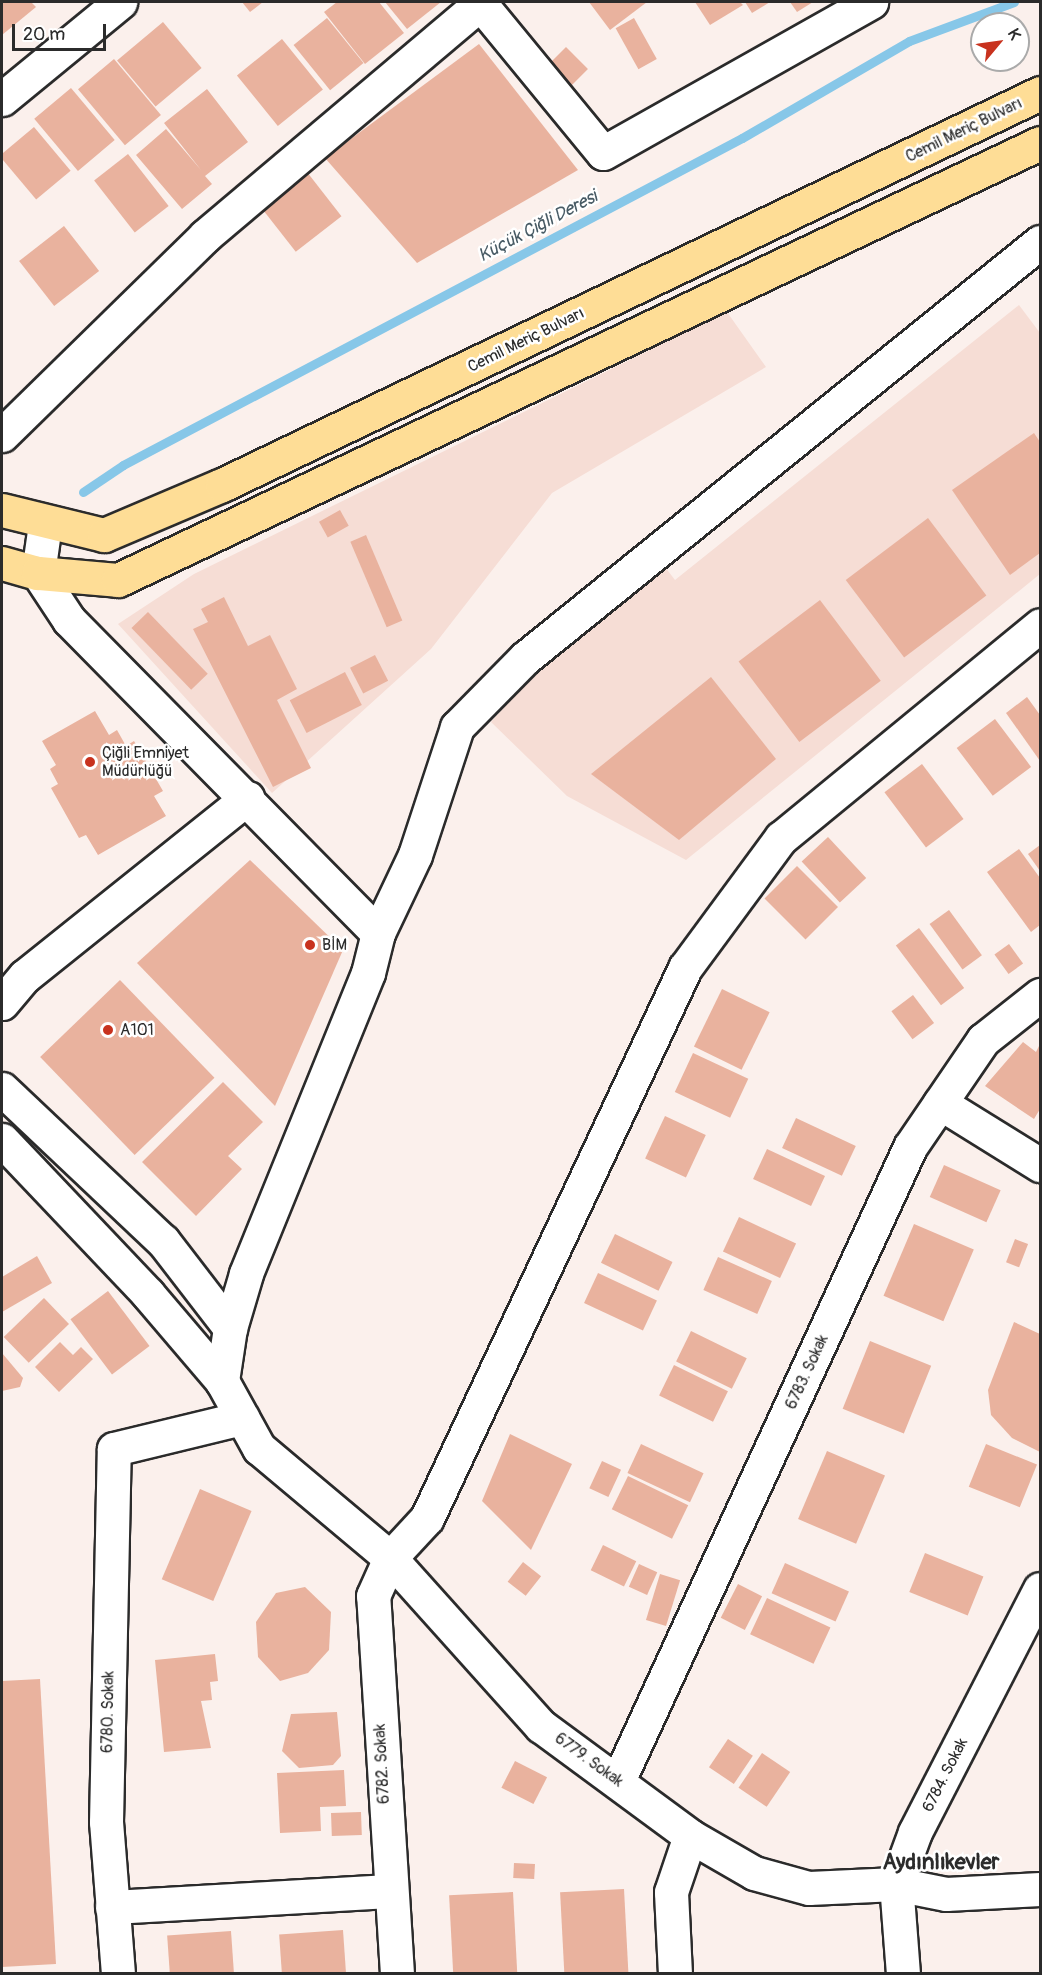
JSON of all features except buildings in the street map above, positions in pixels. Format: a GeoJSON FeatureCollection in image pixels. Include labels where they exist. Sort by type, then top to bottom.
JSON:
{"type":"FeatureCollection","features":[{"type":"Feature","properties":{"kind":"main road","name":"Cemil Meriç Bulvarı"},"geometry":{"type":"LineString","coordinates":[[2,510],[45,524],[104,535],[222,485],[1041,93]]}},
{"type":"Feature","properties":{"kind":"main road"},"geometry":{"type":"LineString","coordinates":[[2,562],[38,573],[118,580],[1041,142]]}},
{"type":"Feature","properties":{"kind":"street"},"geometry":{"type":"LineString","coordinates":[[2,99],[120,2]]}},
{"type":"Feature","properties":{"kind":"street"},"geometry":{"type":"LineString","coordinates":[[2,435],[205,236],[481,2],[603,153],[871,2]]}},
{"type":"Feature","properties":{"kind":"street"},"geometry":{"type":"LineString","coordinates":[[222,1381],[230,1328],[246,1274],[368,973],[378,933],[415,855],[457,727],[525,658],[1041,242]]}},
{"type":"Feature","properties":{"kind":"street"},"geometry":{"type":"LineString","coordinates":[[45,524],[38,573],[69,620],[378,933]]}},
{"type":"Feature","properties":{"kind":"street","name":"6782. Sokak"},"geometry":{"type":"LineString","coordinates":[[397,1974],[390,1891],[374,1596],[390,1558],[427,1518],[685,968],[781,838],[1041,625]]}},
{"type":"Feature","properties":{"kind":"street"},"geometry":{"type":"LineString","coordinates":[[2,1003],[26,976],[247,798]]}},
{"type":"Feature","properties":{"kind":"street","name":"6783. Sokak"},"geometry":{"type":"LineString","coordinates":[[618,1781],[910,1147],[983,1040],[1041,995]]}},
{"type":"Feature","properties":{"kind":"street"},"geometry":{"type":"LineString","coordinates":[[2,1089],[163,1241],[230,1328]]}},
{"type":"Feature","properties":{"kind":"street"},"geometry":{"type":"LineString","coordinates":[[940,1103],[1041,1165]]}},
{"type":"Feature","properties":{"kind":"street","name":"6779. Sokak"},"geometry":{"type":"LineString","coordinates":[[2,1140],[148,1294],[222,1381],[259,1448],[390,1558],[541,1726],[690,1836],[754,1873],[809,1888],[896,1884],[946,1894],[1041,1889]]}},
{"type":"Feature","properties":{"kind":"street","name":"6780. Sokak"},"geometry":{"type":"LineString","coordinates":[[118,1974],[106,1822],[114,1449],[242,1418]]}},
{"type":"Feature","properties":{"kind":"street","name":"6784. Sokak"},"geometry":{"type":"LineString","coordinates":[[903,1974],[896,1884],[915,1832],[1041,1589]]}},
{"type":"Feature","properties":{"kind":"street"},"geometry":{"type":"LineString","coordinates":[[675,1974],[671,1892],[690,1836]]}},
{"type":"Feature","properties":{"kind":"street"},"geometry":{"type":"LineString","coordinates":[[112,1907],[390,1891]]}},
{"type":"Feature","properties":{"kind":"shaded area"},"geometry":{"type":"Polygon","coordinates":[[[1019,305],[1040,333],[1040,574],[686,860],[567,796],[491,722],[526,683],[665,567],[675,580],[1019,305]]]}},
{"type":"Feature","properties":{"kind":"shaded area"},"geometry":{"type":"Polygon","coordinates":[[[727,312],[766,367],[552,493],[431,649],[272,793],[118,624],[194,574],[727,312]]]}},
{"type":"Feature","properties":{"kind":"waterway","name":"Küçük Çiğli Deresi"},"geometry":{"type":"LineString","coordinates":[[83,492],[123,465],[742,138],[909,41],[1014,2]]}},
{"type":"Feature","properties":{"kind":"place","name":"Çiğli Emniyet Müdürlüğü"},"geometry":{"type":"Point","coordinates":[90,762]}},
{"type":"Feature","properties":{"kind":"place","name":"BİM"},"geometry":{"type":"Point","coordinates":[310,945]}},
{"type":"Feature","properties":{"kind":"place","name":"A101"},"geometry":{"type":"Point","coordinates":[108,1030]}},
{"type":"Feature","properties":{"kind":"district","name":"Aydınlıkevler"},"geometry":{"type":"Point","coordinates":[941,1863]}}]}
